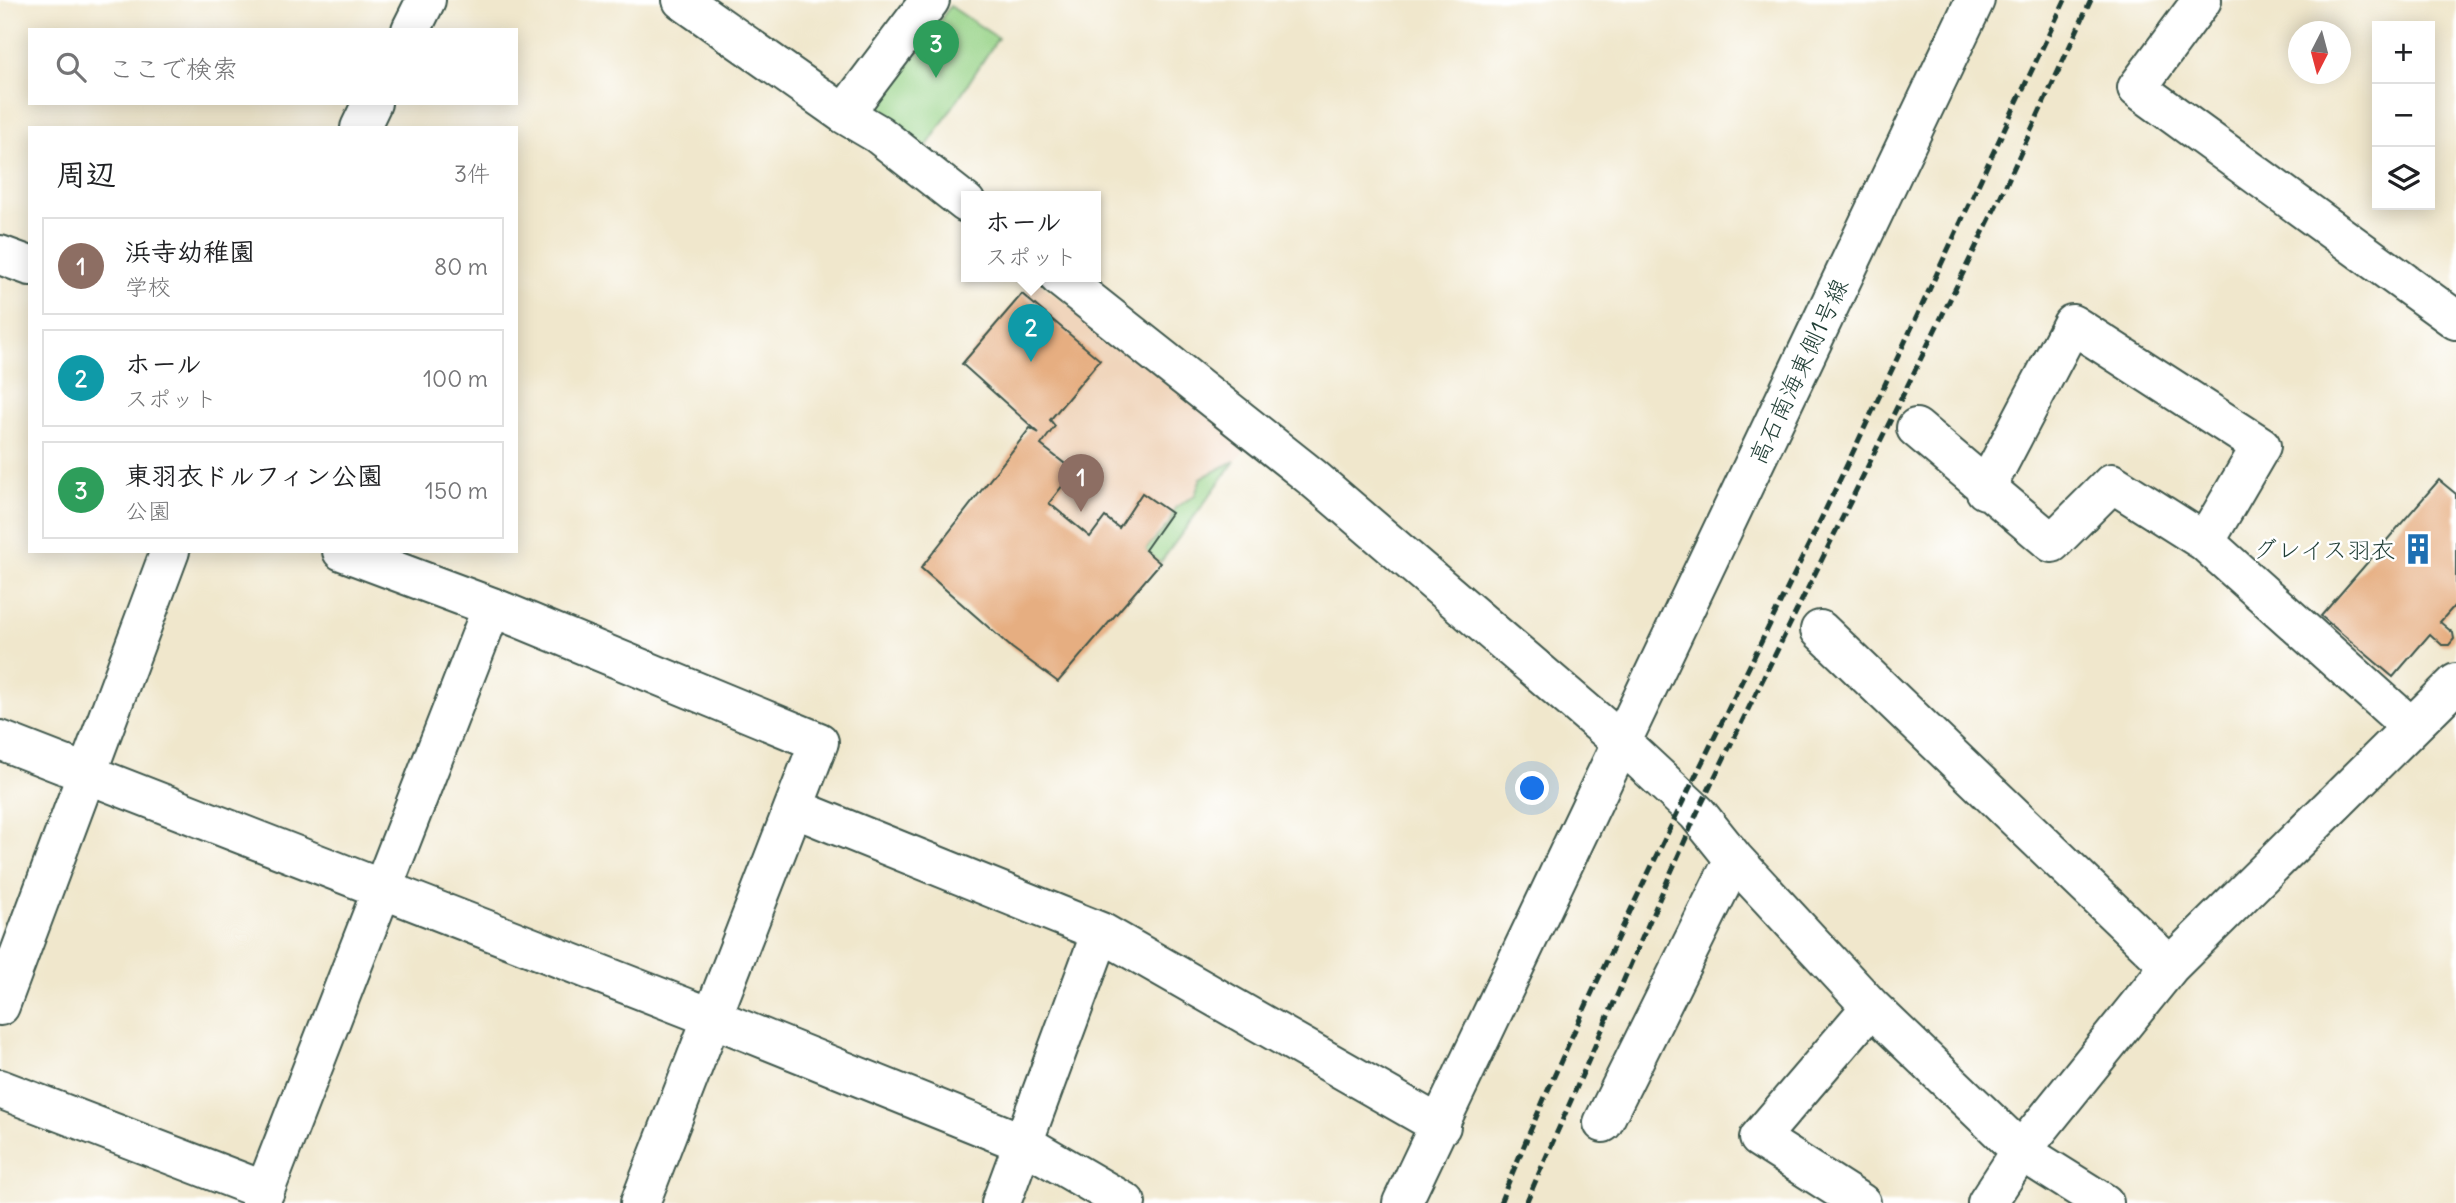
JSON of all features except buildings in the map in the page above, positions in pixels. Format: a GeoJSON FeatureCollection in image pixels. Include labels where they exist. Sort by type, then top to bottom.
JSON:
{"type":"FeatureCollection","features":[{"type":"Feature","properties":{"kind":"street"},"geometry":{"type":"LineString","coordinates":[[412,28],[426,0]]}},
{"type":"Feature","properties":{"kind":"street"},"geometry":{"type":"LineString","coordinates":[[682,0],[844,114],[878,134],[961,199]]}},
{"type":"Feature","properties":{"kind":"street"},"geometry":{"type":"LineString","coordinates":[[844,114],[930,0]]}},
{"type":"Feature","properties":{"kind":"street","name":"高石南海東側1号線"},"geometry":{"type":"LineString","coordinates":[[1402,1203],[1975,0]]}},
{"type":"Feature","properties":{"kind":"street"},"geometry":{"type":"LineString","coordinates":[[2202,0],[2137,88],[2456,320]]}},
{"type":"Feature","properties":{"kind":"street"},"geometry":{"type":"LineString","coordinates":[[361,126],[372,105]]}},
{"type":"Feature","properties":{"kind":"street"},"geometry":{"type":"LineString","coordinates":[[0,255],[28,266]]}},
{"type":"Feature","properties":{"kind":"street"},"geometry":{"type":"LineString","coordinates":[[1066,282],[1313,478],[1621,742],[1697,813],[1734,859],[1871,1007],[2021,1151],[2104,1203]]}},
{"type":"Feature","properties":{"kind":"street"},"geometry":{"type":"LineString","coordinates":[[1985,490],[2072,324],[2261,446],[2205,542]]}},
{"type":"Feature","properties":{"kind":"street"},"geometry":{"type":"LineString","coordinates":[[1916,428],[1985,490],[2052,543],[2112,483],[2205,542],[2410,726]]}},
{"type":"Feature","properties":{"kind":"street"},"geometry":{"type":"LineString","coordinates":[[0,1006],[169,553]]}},
{"type":"Feature","properties":{"kind":"street"},"geometry":{"type":"LineString","coordinates":[[347,553],[492,607],[819,741],[640,1203]]}},
{"type":"Feature","properties":{"kind":"street"},"geometry":{"type":"LineString","coordinates":[[0,1089],[262,1197],[492,607]]}},
{"type":"Feature","properties":{"kind":"street"},"geometry":{"type":"LineString","coordinates":[[1820,630],[2170,966]]}},
{"type":"Feature","properties":{"kind":"street"},"geometry":{"type":"LineString","coordinates":[[1987,1203],[2021,1151],[2170,966],[2410,726],[2455,685]]}},
{"type":"Feature","properties":{"kind":"street"},"geometry":{"type":"LineString","coordinates":[[0,740],[713,1018],[1023,1143],[1126,1203]]}},
{"type":"Feature","properties":{"kind":"street"},"geometry":{"type":"LineString","coordinates":[[794,808],[1101,932],[1441,1126]]}},
{"type":"Feature","properties":{"kind":"street"},"geometry":{"type":"LineString","coordinates":[[1603,1123],[1734,859]]}},
{"type":"Feature","properties":{"kind":"street"},"geometry":{"type":"LineString","coordinates":[[1000,1203],[1101,932]]}},
{"type":"Feature","properties":{"kind":"street"},"geometry":{"type":"LineString","coordinates":[[1861,1203],[1759,1138],[1871,1007]]}},
{"type":"Feature","properties":{"kind":"shaded area"},"geometry":{"type":"Polygon","coordinates":[[[1038,282],[1248,445],[1160,563],[1058,682],[1012,648],[1030,429],[962,364],[1022,294],[1038,282]]]}},
{"type":"Feature","properties":{"kind":"green space"},"geometry":{"type":"Polygon","coordinates":[[[950,6],[998,38],[923,152],[872,118],[950,6]]]}},
{"type":"Feature","properties":{"kind":"green space"},"geometry":{"type":"Polygon","coordinates":[[[1235,461],[1160,563],[1145,550],[1169,524],[1175,508],[1195,495],[1201,478],[1235,461]]]}},
{"type":"Feature","properties":{"kind":"railway"},"geometry":{"type":"LineString","coordinates":[[1500,1203],[1610,953],[1841,476],[2065,0]]}},
{"type":"Feature","properties":{"kind":"railway"},"geometry":{"type":"LineString","coordinates":[[1526,1203],[1697,813],[1998,202],[2091,0]]}},
{"type":"Feature","properties":{"kind":"place","name":"東羽衣ドルフィン公園"},"geometry":{"type":"Point","coordinates":[936,78]}},
{"type":"Feature","properties":{"kind":"place","name":"ホール"},"geometry":{"type":"Point","coordinates":[1031,362]}},
{"type":"Feature","properties":{"kind":"place","name":"浜寺幼稚園"},"geometry":{"type":"Point","coordinates":[1081,512]}},
{"type":"Feature","properties":{"kind":"place","name":"グレイス羽衣"},"geometry":{"type":"Point","coordinates":[2418,549]}}]}
